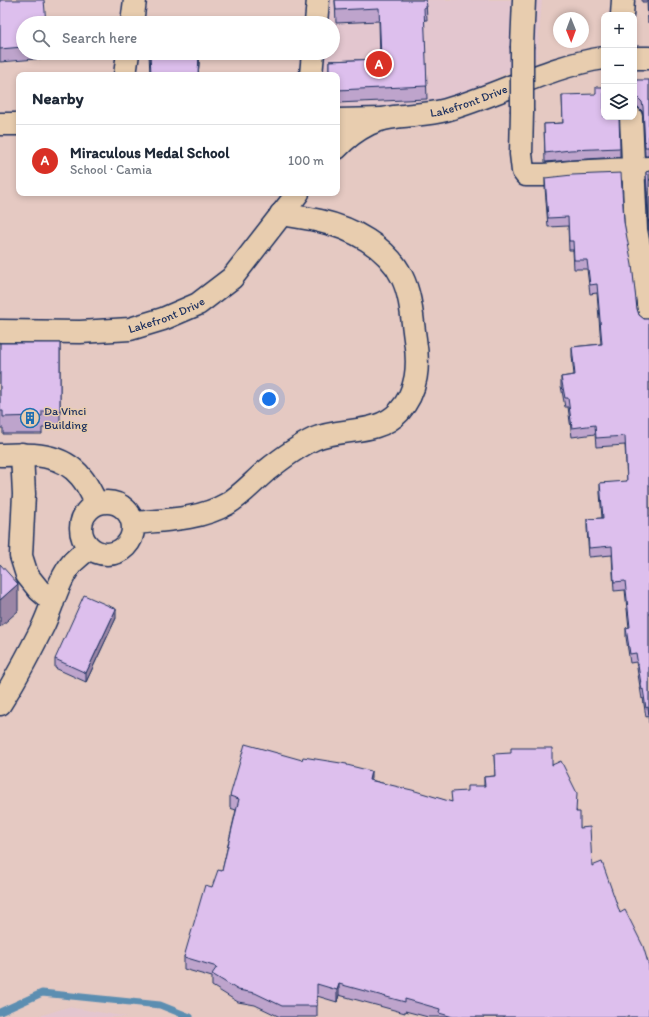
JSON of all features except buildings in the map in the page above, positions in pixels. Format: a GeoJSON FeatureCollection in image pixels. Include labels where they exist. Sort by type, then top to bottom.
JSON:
{"type":"FeatureCollection","features":[{"type":"Feature","properties":{"kind":"street"},"geometry":{"type":"LineString","coordinates":[[133,16],[134,0]]}},
{"type":"Feature","properties":{"kind":"street"},"geometry":{"type":"LineString","coordinates":[[317,16],[318,0]]}},
{"type":"Feature","properties":{"kind":"street"},"geometry":{"type":"LineString","coordinates":[[524,0],[521,154],[523,171],[526,175],[545,176],[571,172],[641,169]]}},
{"type":"Feature","properties":{"kind":"street"},"geometry":{"type":"LineString","coordinates":[[622,12],[623,0]]}},
{"type":"Feature","properties":{"kind":"street","name":"Lakefront Drive"},"geometry":{"type":"LineString","coordinates":[[340,145],[355,132],[368,124],[382,119],[417,116],[446,110],[564,67],[585,60],[601,58]]}},
{"type":"Feature","properties":{"kind":"street"},"geometry":{"type":"LineString","coordinates":[[637,58],[649,58]]}},
{"type":"Feature","properties":{"kind":"street"},"geometry":{"type":"LineString","coordinates":[[125,72],[127,60]]}},
{"type":"Feature","properties":{"kind":"street"},"geometry":{"type":"LineString","coordinates":[[310,72],[312,60]]}},
{"type":"Feature","properties":{"kind":"street"},"geometry":{"type":"LineString","coordinates":[[340,120],[382,119]]}},
{"type":"Feature","properties":{"kind":"street"},"geometry":{"type":"LineString","coordinates":[[632,120],[641,169],[636,230],[644,253],[644,272],[649,316]]}},
{"type":"Feature","properties":{"kind":"street"},"geometry":{"type":"LineString","coordinates":[[0,124],[16,124]]}},
{"type":"Feature","properties":{"kind":"street"},"geometry":{"type":"LineString","coordinates":[[133,523],[176,519],[212,511],[240,494],[287,455],[309,442],[324,435],[372,427],[385,422],[398,413],[414,388],[417,376],[418,358],[410,304],[402,278],[392,260],[370,242],[348,230],[318,220],[289,201]]}},
{"type":"Feature","properties":{"kind":"street","name":"Lakefront Drive"},"geometry":{"type":"LineString","coordinates":[[0,332],[80,332],[130,329],[162,319],[198,304],[232,278],[289,201]]}},
{"type":"Feature","properties":{"kind":"street"},"geometry":{"type":"LineString","coordinates":[[0,455],[22,454],[57,459],[70,466],[81,476],[97,504]]}},
{"type":"Feature","properties":{"kind":"street"},"geometry":{"type":"LineString","coordinates":[[22,454],[24,494],[21,556],[27,575],[53,602]]}},
{"type":"Feature","properties":{"kind":"street"},"geometry":{"type":"LineString","coordinates":[[106,502],[115,503],[123,508],[129,514],[133,523],[131,539],[127,546],[113,554],[97,552],[90,548],[83,540],[80,530],[82,518],[88,510],[97,504],[106,502]]}},
{"type":"Feature","properties":{"kind":"street"},"geometry":{"type":"LineString","coordinates":[[0,704],[32,648],[67,570],[73,562],[90,548]]}},
{"type":"Feature","properties":{"kind":"shaded area"},"geometry":{"type":"Polygon","coordinates":[[[328,0],[542,0],[537,57],[486,83],[432,104],[340,108],[340,72],[324,72],[325,60],[340,60],[340,16],[327,16],[328,0]]]}},
{"type":"Feature","properties":{"kind":"shaded area"},"geometry":{"type":"Polygon","coordinates":[[[68,1007],[128,1017],[36,1017],[68,1007]]]}},
{"type":"Feature","properties":{"kind":"waterway"},"geometry":{"type":"LineString","coordinates":[[0,1012],[42,993],[160,1005],[190,1017]]}},
{"type":"Feature","properties":{"kind":"place","name":"Miraculous Medal School"},"geometry":{"type":"Point","coordinates":[379,64]}},
{"type":"Feature","properties":{"kind":"place","name":"Da Vinci Building"},"geometry":{"type":"Point","coordinates":[30,418]}}]}
